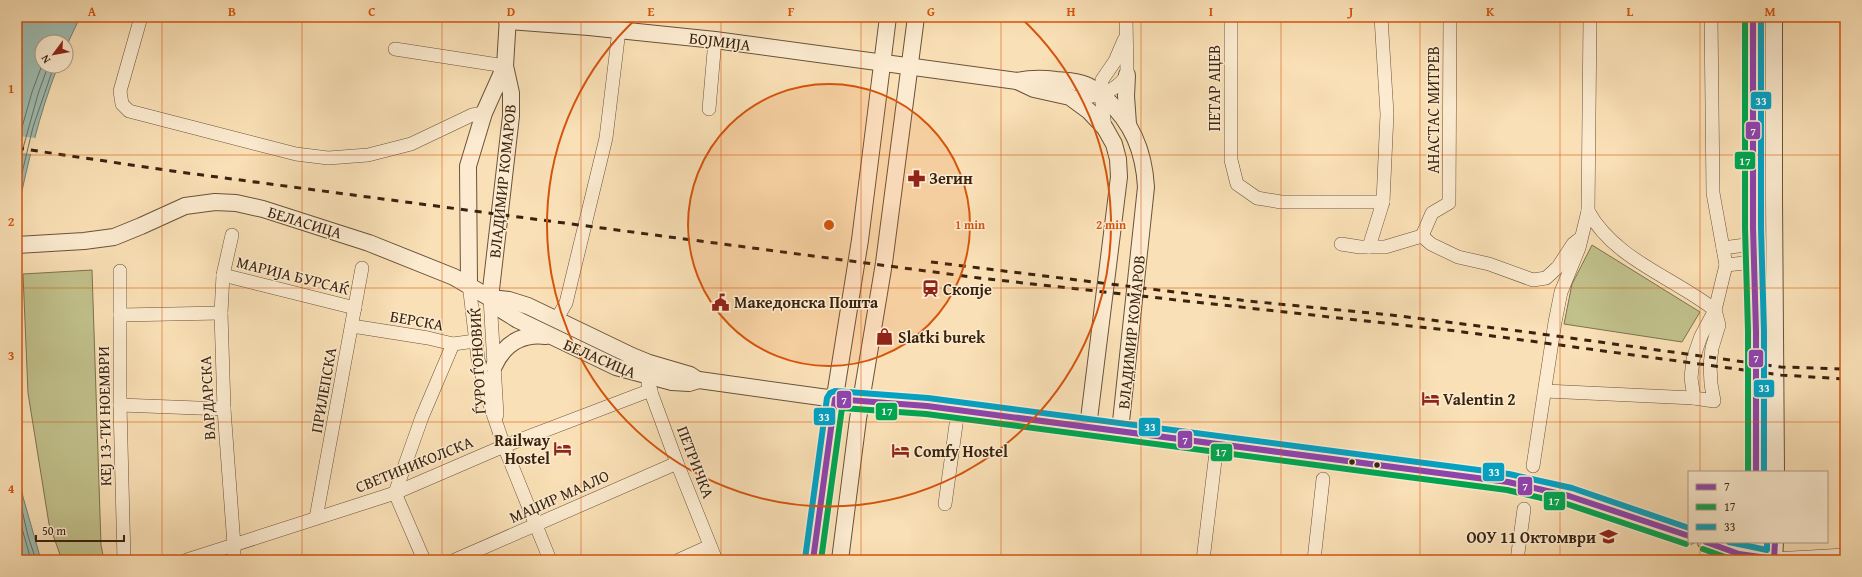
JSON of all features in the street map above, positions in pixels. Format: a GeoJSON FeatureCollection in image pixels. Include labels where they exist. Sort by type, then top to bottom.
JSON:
{"type":"FeatureCollection","features":[{"type":"Feature","properties":{"kind":"street"},"geometry":{"type":"LineString","coordinates":[[141,17],[120,91],[122,104],[129,110],[290,153],[328,158],[368,155],[411,144],[472,115],[484,113]]}},
{"type":"Feature","properties":{"kind":"street"},"geometry":{"type":"LineString","coordinates":[[813,560],[835,398],[860,240],[884,63],[888,17]]}},
{"type":"Feature","properties":{"kind":"street"},"geometry":{"type":"LineString","coordinates":[[840,560],[861,400],[884,263],[916,17]]}},
{"type":"Feature","properties":{"kind":"street"},"geometry":{"type":"LineString","coordinates":[[1126,17],[1126,96],[1128,124]]}},
{"type":"Feature","properties":{"kind":"street","name":"ПЕТАР АЦЕВ"},"geometry":{"type":"LineString","coordinates":[[1231,17],[1232,160],[1237,184],[1257,198],[1281,202],[1383,202]]}},
{"type":"Feature","properties":{"kind":"street"},"geometry":{"type":"LineString","coordinates":[[1369,247],[1383,202],[1387,114],[1381,17]]}},
{"type":"Feature","properties":{"kind":"street","name":"АНАСТАС МИТРЕВ"},"geometry":{"type":"LineString","coordinates":[[1422,236],[1432,213],[1449,203],[1450,17]]}},
{"type":"Feature","properties":{"kind":"street"},"geometry":{"type":"LineString","coordinates":[[1533,466],[1561,292],[1582,236],[1588,211],[1590,17]]}},
{"type":"Feature","properties":{"kind":"street"},"geometry":{"type":"LineString","coordinates":[[1694,398],[1691,378],[1693,359],[1701,336],[1715,310],[1726,265],[1713,193],[1711,17]]}},
{"type":"Feature","properties":{"kind":"street"},"geometry":{"type":"LineString","coordinates":[[1753,17],[1753,244],[1756,331],[1756,471]]}},
{"type":"Feature","properties":{"kind":"street"},"geometry":{"type":"LineString","coordinates":[[1774,17],[1776,471]]}},
{"type":"Feature","properties":{"kind":"street","name":"ВЛАДИМИР КОМАРОВ"},"geometry":{"type":"LineString","coordinates":[[490,298],[510,116],[511,93],[505,66],[508,19]]}},
{"type":"Feature","properties":{"kind":"street","name":"БОЈМИЈА"},"geometry":{"type":"LineString","coordinates":[[508,19],[715,40],[884,63]]}},
{"type":"Feature","properties":{"kind":"street"},"geometry":{"type":"LineString","coordinates":[[556,320],[566,303],[606,138],[619,30]]}},
{"type":"Feature","properties":{"kind":"street"},"geometry":{"type":"LineString","coordinates":[[1105,128],[1101,95],[1102,80],[1118,56],[1126,32]]}},
{"type":"Feature","properties":{"kind":"street"},"geometry":{"type":"LineString","coordinates":[[709,110],[715,40]]}},
{"type":"Feature","properties":{"kind":"street"},"geometry":{"type":"LineString","coordinates":[[395,49],[505,66]]}},
{"type":"Feature","properties":{"kind":"street","name":"ВЛАДИМИР КОМАРОВ"},"geometry":{"type":"LineString","coordinates":[[884,63],[1017,81],[1034,90],[1070,97],[1089,111],[1105,128],[1117,152],[1119,176],[1089,421]]}},
{"type":"Feature","properties":{"kind":"street","name":"ВЛАДИМИР КОМАРОВ"},"geometry":{"type":"LineString","coordinates":[[469,284],[468,166],[484,113],[505,66]]}},
{"type":"Feature","properties":{"kind":"street"},"geometry":{"type":"LineString","coordinates":[[1078,82],[1094,80],[1110,70]]}},
{"type":"Feature","properties":{"kind":"street"},"geometry":{"type":"LineString","coordinates":[[1070,97],[1088,98],[1101,95],[1115,88],[1127,75]]}},
{"type":"Feature","properties":{"kind":"street","name":"ВЛАДИМИР КОМАРОВ"},"geometry":{"type":"LineString","coordinates":[[1017,81],[1034,77],[1078,82],[1087,85],[1101,95],[1117,110],[1128,124],[1141,152],[1145,168],[1146,187],[1121,425]]}},
{"type":"Feature","properties":{"kind":"street","name":"БЕЛАСИЦА"},"geometry":{"type":"LineString","coordinates":[[17,245],[84,241],[114,237],[185,206],[215,202],[236,203],[263,209],[369,243],[454,276],[490,298],[497,306],[512,316],[648,383],[689,383],[699,380]]}},
{"type":"Feature","properties":{"kind":"street"},"geometry":{"type":"LineString","coordinates":[[1545,391],[1694,398],[1714,401],[1710,365],[1712,348],[1719,324],[1715,310],[1687,290],[1648,267],[1616,245],[1600,229],[1588,211]]}},
{"type":"Feature","properties":{"kind":"street","name":"ВАРДАРСКА"},"geometry":{"type":"LineString","coordinates":[[232,235],[223,275],[221,313],[224,409],[234,560]]}},
{"type":"Feature","properties":{"kind":"street"},"geometry":{"type":"LineString","coordinates":[[1341,244],[1369,247],[1385,246],[1422,236],[1431,244],[1458,257],[1489,264],[1532,280],[1546,278],[1558,267],[1573,244],[1582,236]]}},
{"type":"Feature","properties":{"kind":"street"},"geometry":{"type":"LineString","coordinates":[[1723,248],[1753,244]]}},
{"type":"Feature","properties":{"kind":"street"},"geometry":{"type":"LineString","coordinates":[[1726,265],[1754,262]]}},
{"type":"Feature","properties":{"kind":"street","name":"ПРИЛЕПСКА"},"geometry":{"type":"LineString","coordinates":[[316,518],[362,268]]}},
{"type":"Feature","properties":{"kind":"street","name":"КЕЈ 13-ТИ НОЕМВРИ"},"geometry":{"type":"LineString","coordinates":[[120,271],[120,405],[124,560]]}},
{"type":"Feature","properties":{"kind":"street","name":"МАРИЈА БУРСАЌ"},"geometry":{"type":"LineString","coordinates":[[223,275],[355,308]]}},
{"type":"Feature","properties":{"kind":"street","name":"ЃУРО ЃОНОВИЌ"},"geometry":{"type":"LineString","coordinates":[[469,284],[475,341],[488,400],[504,446],[550,560]]}},
{"type":"Feature","properties":{"kind":"street","name":"БЕЛАСИЦА"},"geometry":{"type":"LineString","coordinates":[[490,298],[519,303],[625,353],[649,363],[690,375],[699,380],[835,398],[1121,425],[1217,444],[1508,482],[1569,496],[1688,535]]}},
{"type":"Feature","properties":{"kind":"street","name":"ЃУРО ЃОНОВИЌ"},"geometry":{"type":"LineString","coordinates":[[490,298],[497,392],[497,423]]}},
{"type":"Feature","properties":{"kind":"street"},"geometry":{"type":"LineString","coordinates":[[120,314],[221,313]]}},
{"type":"Feature","properties":{"kind":"street","name":"БЕРСКА"},"geometry":{"type":"LineString","coordinates":[[352,326],[428,338],[453,344],[475,341]]}},
{"type":"Feature","properties":{"kind":"street"},"geometry":{"type":"LineString","coordinates":[[494,366],[505,349],[519,339],[528,336],[550,336]]}},
{"type":"Feature","properties":{"kind":"street"},"geometry":{"type":"LineString","coordinates":[[424,560],[395,493],[422,417],[453,344]]}},
{"type":"Feature","properties":{"kind":"street","name":"СВЕТИНИКОЛСКА"},"geometry":{"type":"LineString","coordinates":[[187,560],[395,493],[648,383]]}},
{"type":"Feature","properties":{"kind":"street","name":"ПЕТРИЧКА"},"geometry":{"type":"LineString","coordinates":[[648,383],[677,463],[716,560]]}},
{"type":"Feature","properties":{"kind":"street"},"geometry":{"type":"LineString","coordinates":[[120,405],[224,409]]}},
{"type":"Feature","properties":{"kind":"street"},"geometry":{"type":"LineString","coordinates":[[945,504],[958,410]]}},
{"type":"Feature","properties":{"kind":"street"},"geometry":{"type":"LineString","coordinates":[[1202,560],[1217,444]]}},
{"type":"Feature","properties":{"kind":"street","name":"МАЏИР МААЛО"},"geometry":{"type":"LineString","coordinates":[[455,560],[677,463]]}},
{"type":"Feature","properties":{"kind":"street"},"geometry":{"type":"LineString","coordinates":[[1314,560],[1324,479]]}},
{"type":"Feature","properties":{"kind":"street"},"geometry":{"type":"LineString","coordinates":[[1517,560],[1524,509]]}},
{"type":"Feature","properties":{"kind":"street"},"geometry":{"type":"LineString","coordinates":[[1708,543],[1736,554],[1756,553],[1774,559],[1845,555]]}},
{"type":"Feature","properties":{"kind":"street"},"geometry":{"type":"LineString","coordinates":[[1774,559],[1775,543]]}},
{"type":"Feature","properties":{"kind":"street"},"geometry":{"type":"LineString","coordinates":[[679,560],[710,546]]}},
{"type":"Feature","properties":{"kind":"green space"},"geometry":{"type":"Polygon","coordinates":[[[1592,245],[1700,312],[1682,342],[1564,324],[1572,284],[1592,245]]]}},
{"type":"Feature","properties":{"kind":"green space"},"geometry":{"type":"Polygon","coordinates":[[[92,270],[101,545],[104,560],[62,560],[49,524],[28,393],[23,274],[92,270]]]}},
{"type":"Feature","properties":{"kind":"water"},"geometry":{"type":"Polygon","coordinates":[[[17,17],[80,17],[72,34],[34,34],[34,74],[55,74],[40,120],[17,213],[17,17]]]}},
{"type":"Feature","properties":{"kind":"water"},"geometry":{"type":"Polygon","coordinates":[[[17,466],[23,497],[41,560],[17,560],[17,466]]]}},
{"type":"Feature","properties":{"kind":"pier"},"geometry":{"type":"Polygon","coordinates":[[[17,136],[36,138],[32,154],[17,152],[17,136]]]}},
{"type":"Feature","properties":{"kind":"railway"},"geometry":{"type":"LineString","coordinates":[[17,148],[172,171],[979,278],[1456,331],[1781,375],[1845,379]]}},
{"type":"Feature","properties":{"kind":"railway"},"geometry":{"type":"LineString","coordinates":[[931,262],[1248,301],[1391,315],[1781,367],[1845,369]]}},
{"type":"Feature","properties":{"kind":"transit line","name":"17"},"geometry":{"type":"LineString","coordinates":[[1745,17],[1745,228],[1748,331],[1748,471]]}},
{"type":"Feature","properties":{"kind":"transit line","name":"7"},"geometry":{"type":"LineString","coordinates":[[1753,17],[1753,228],[1756,331],[1756,471]]}},
{"type":"Feature","properties":{"kind":"transit line","name":"33"},"geometry":{"type":"LineString","coordinates":[[1761,17],[1761,228],[1764,331],[1764,471]]}},
{"type":"Feature","properties":{"kind":"transit line","name":"33"},"geometry":{"type":"LineString","coordinates":[[805,559],[827,398],[830,393],[835,391],[928,398],[1509,474],[1572,488],[1688,528]]}},
{"type":"Feature","properties":{"kind":"transit line","name":"7"},"geometry":{"type":"LineString","coordinates":[[813,560],[835,399],[927,406],[1508,482],[1569,496],[1688,536]]}},
{"type":"Feature","properties":{"kind":"transit line","name":"17"},"geometry":{"type":"LineString","coordinates":[[821,560],[842,408],[926,414],[1507,490],[1567,504],[1686,544]]}},
{"type":"Feature","properties":{"kind":"transit line","name":"7"},"geometry":{"type":"LineString","coordinates":[[1709,543],[1739,554],[1774,559],[1775,543]]}},
{"type":"Feature","properties":{"kind":"transit line","name":"33"},"geometry":{"type":"LineString","coordinates":[[1734,543],[1767,550],[1767,543]]}},
{"type":"Feature","properties":{"kind":"transit line","name":"17"},"geometry":{"type":"LineString","coordinates":[[1703,549],[1733,560]]}},
{"type":"Feature","properties":{"kind":"place","name":"Зегин"},"geometry":{"type":"Point","coordinates":[916,178]}},
{"type":"Feature","properties":{"kind":"place","name":"Скопје"},"geometry":{"type":"Point","coordinates":[930,289]}},
{"type":"Feature","properties":{"kind":"place","name":"Македонска Пошта"},"geometry":{"type":"Point","coordinates":[721,302]}},
{"type":"Feature","properties":{"kind":"place","name":"Slatki burek"},"geometry":{"type":"Point","coordinates":[885,337]}},
{"type":"Feature","properties":{"kind":"place","name":"Valentin 2"},"geometry":{"type":"Point","coordinates":[1430,399]}},
{"type":"Feature","properties":{"kind":"place","name":"Railway Hostel"},"geometry":{"type":"Point","coordinates":[563,449]}},
{"type":"Feature","properties":{"kind":"place","name":"Comfy Hostel"},"geometry":{"type":"Point","coordinates":[901,451]}},
{"type":"Feature","properties":{"kind":"place","name":"ООУ 11 Октомври"},"geometry":{"type":"Point","coordinates":[1609,537]}}]}
